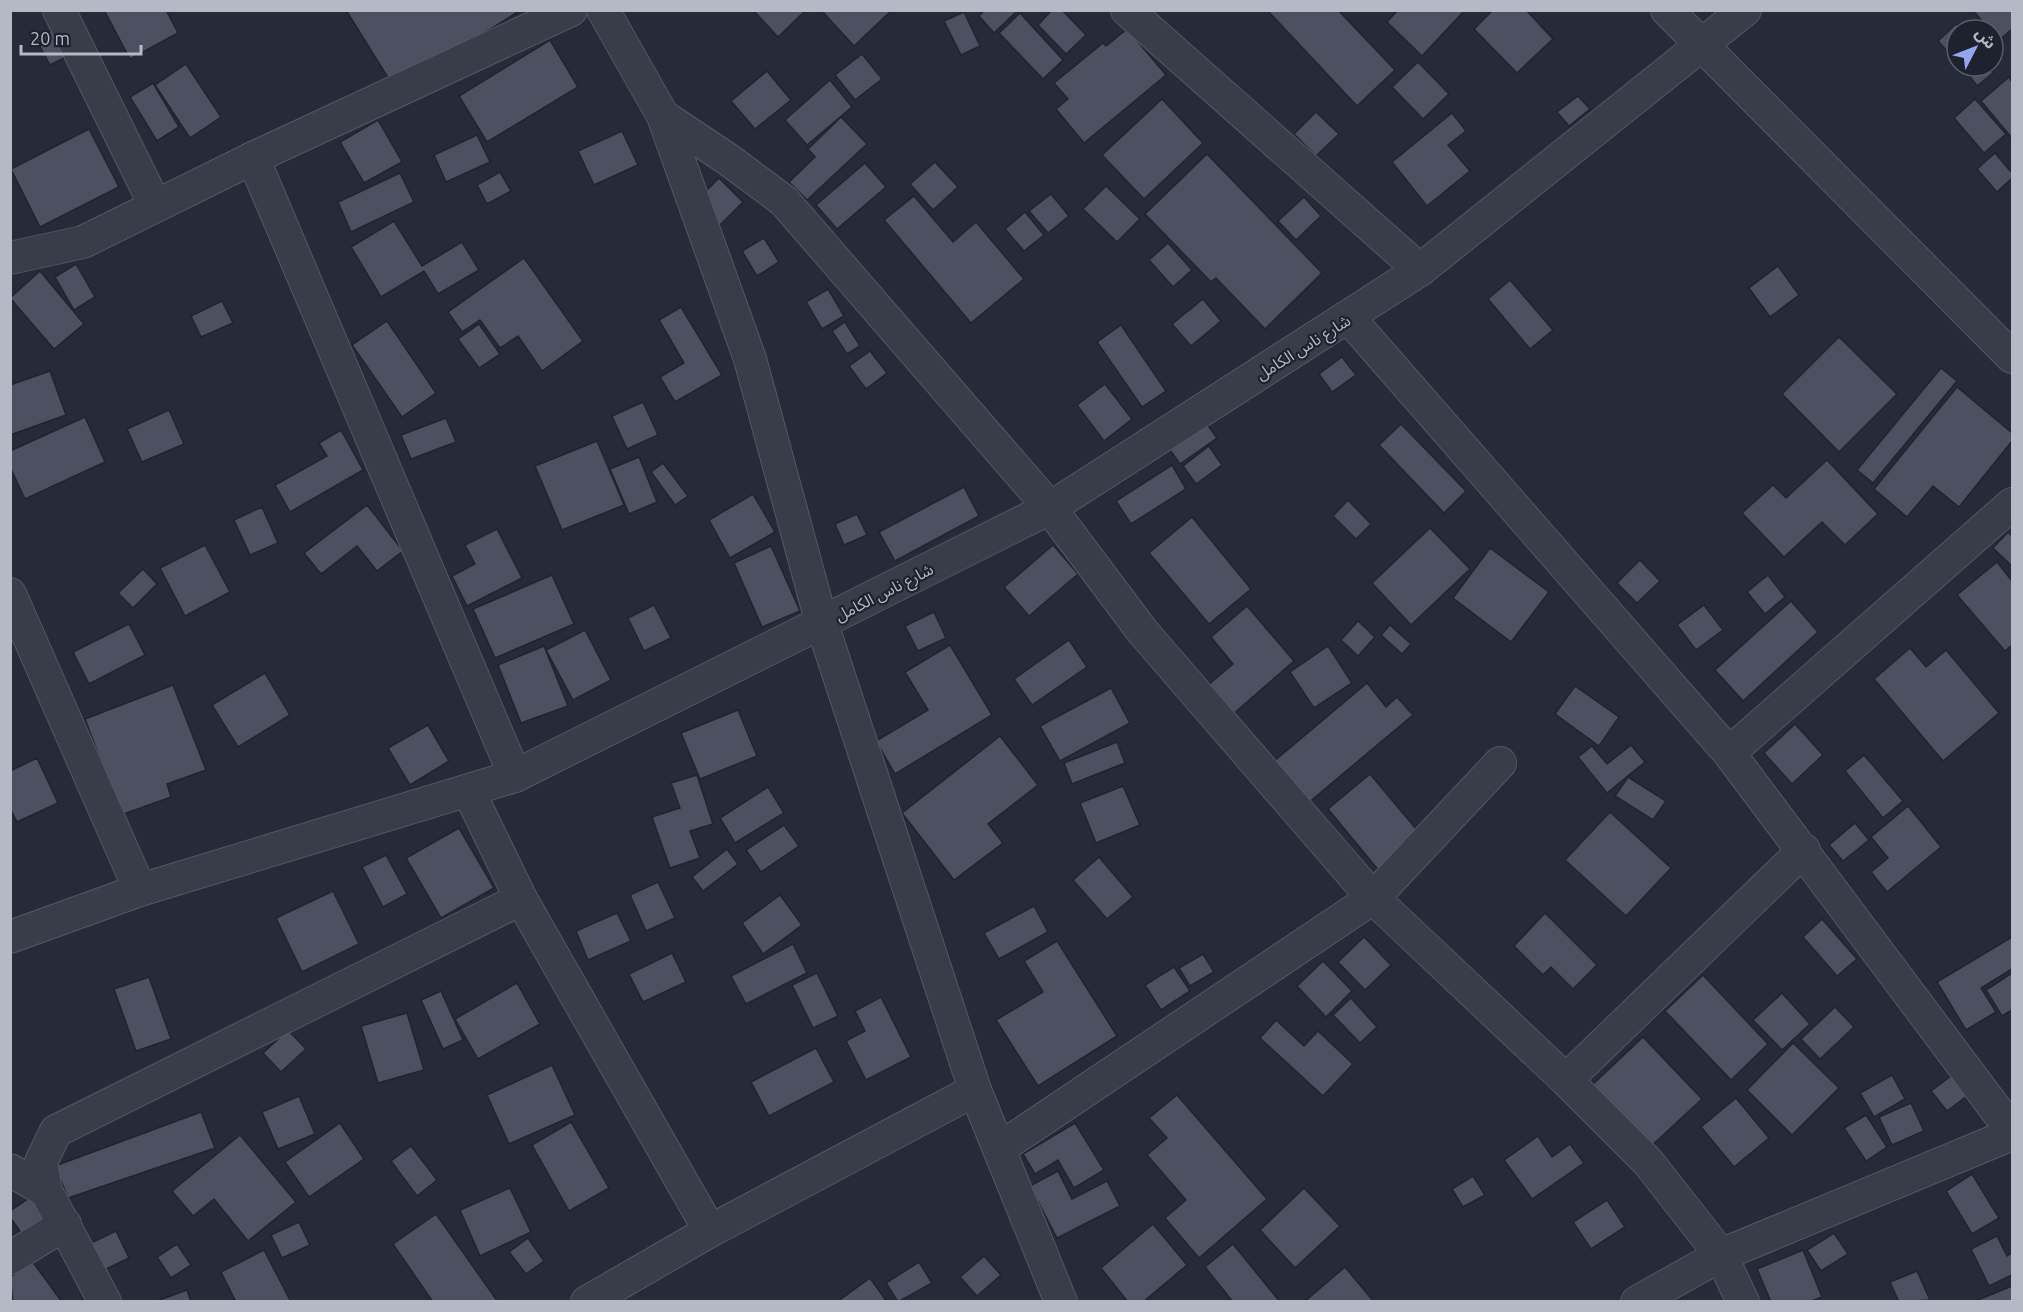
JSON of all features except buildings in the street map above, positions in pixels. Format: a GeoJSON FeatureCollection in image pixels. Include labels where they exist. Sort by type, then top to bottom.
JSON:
{"type":"FeatureCollection","features":[{"type":"Feature","properties":{"kind":"street"},"geometry":{"type":"LineString","coordinates":[[59,10],[155,205]]}},
{"type":"Feature","properties":{"kind":"street"},"geometry":{"type":"LineString","coordinates":[[10,258],[83,242],[253,158],[571,10]]}},
{"type":"Feature","properties":{"kind":"street"},"geometry":{"type":"LineString","coordinates":[[603,10],[663,116],[750,359],[822,624],[975,1090],[1061,1302]]}},
{"type":"Feature","properties":{"kind":"street"},"geometry":{"type":"LineString","coordinates":[[1127,10],[1420,270]]}},
{"type":"Feature","properties":{"kind":"street"},"geometry":{"type":"LineString","coordinates":[[1668,10],[1700,45],[2013,357]]}},
{"type":"Feature","properties":{"kind":"street","name":"شارع ناس الكامل"},"geometry":{"type":"LineString","coordinates":[[10,937],[140,890],[469,792],[515,776],[1050,508],[1349,318],[1420,270],[1745,10]]}},
{"type":"Feature","properties":{"kind":"street"},"geometry":{"type":"LineString","coordinates":[[663,116],[729,160],[784,201],[1050,508],[1143,632],[1373,898],[1566,1080],[1648,1162],[1720,1255],[1743,1302]]}},
{"type":"Feature","properties":{"kind":"street"},"geometry":{"type":"LineString","coordinates":[[253,158],[515,776]]}},
{"type":"Feature","properties":{"kind":"street"},"geometry":{"type":"LineString","coordinates":[[1349,318],[1729,753],[1804,850],[2013,1133],[1720,1255],[1637,1302]]}},
{"type":"Feature","properties":{"kind":"street"},"geometry":{"type":"LineString","coordinates":[[1729,753],[2013,504]]}},
{"type":"Feature","properties":{"kind":"street"},"geometry":{"type":"LineString","coordinates":[[10,594],[140,890]]}},
{"type":"Feature","properties":{"kind":"street"},"geometry":{"type":"LineString","coordinates":[[1000,1148],[1373,898],[1500,763]]}},
{"type":"Feature","properties":{"kind":"street"},"geometry":{"type":"LineString","coordinates":[[469,792],[521,899],[710,1231]]}},
{"type":"Feature","properties":{"kind":"street"},"geometry":{"type":"LineString","coordinates":[[1566,1080],[1804,850]]}},
{"type":"Feature","properties":{"kind":"street"},"geometry":{"type":"LineString","coordinates":[[105,1302],[46,1191],[41,1162],[56,1131],[521,899]]}},
{"type":"Feature","properties":{"kind":"street"},"geometry":{"type":"LineString","coordinates":[[586,1302],[710,1231],[975,1090]]}},
{"type":"Feature","properties":{"kind":"street"},"geometry":{"type":"LineString","coordinates":[[10,1170],[46,1191]]}},
{"type":"Feature","properties":{"kind":"street"},"geometry":{"type":"LineString","coordinates":[[10,1258],[64,1224]]}}]}
